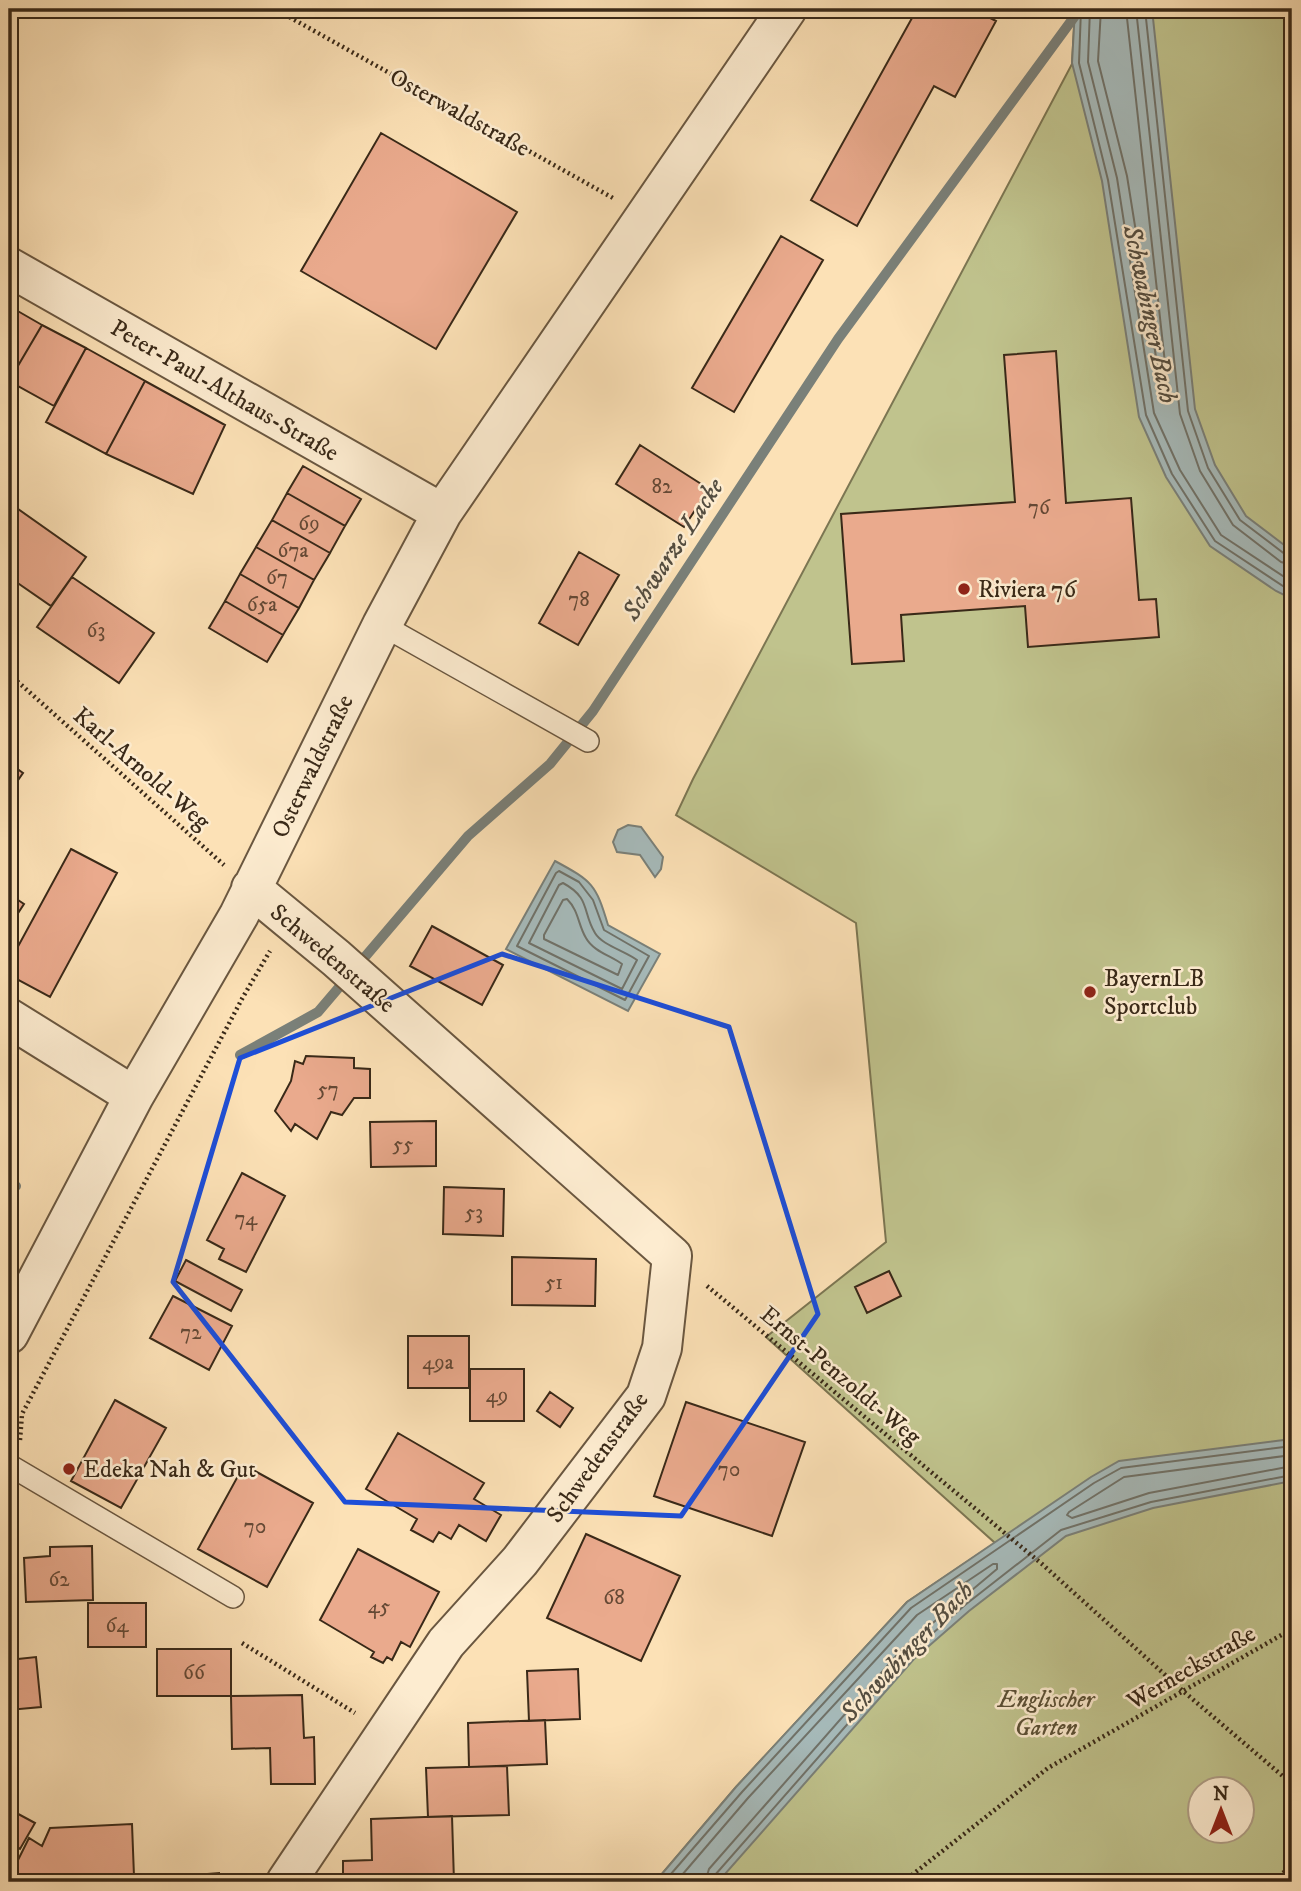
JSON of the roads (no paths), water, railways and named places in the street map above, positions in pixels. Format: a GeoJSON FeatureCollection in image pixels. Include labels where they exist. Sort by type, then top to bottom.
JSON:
{"type":"FeatureCollection","features":[{"type":"Feature","properties":{"kind":"street","name":"Osterwaldstraße"},"geometry":{"type":"LineString","coordinates":[[10,1331],[134,1096],[239,915],[382,625],[442,513],[787,9]]}},
{"type":"Feature","properties":{"kind":"street","name":"Peter-Paul-Althaus-Straße"},"geometry":{"type":"LineString","coordinates":[[9,267],[442,513]]}},
{"type":"Feature","properties":{"kind":"street","name":"Schwedenstraße"},"geometry":{"type":"LineString","coordinates":[[251,888],[336,958],[671,1256],[662,1348],[646,1396],[520,1561],[446,1643],[286,1882]]}},
{"type":"Feature","properties":{"kind":"street"},"geometry":{"type":"LineString","coordinates":[[9,1018],[134,1096]]}},
{"type":"Feature","properties":{"kind":"lane"},"geometry":{"type":"LineString","coordinates":[[382,625],[588,741]]}},
{"type":"Feature","properties":{"kind":"lane"},"geometry":{"type":"LineString","coordinates":[[13,1468],[233,1597]]}},
{"type":"Feature","properties":{"kind":"water","name":"Schwabinger Bach"},"geometry":{"type":"Polygon","coordinates":[[[1075,9],[1152,9],[1195,409],[1215,465],[1246,516],[1292,551],[1292,599],[1210,546],[1166,477],[1139,417],[1102,181],[1072,63],[1075,9]]]}},
{"type":"Feature","properties":{"kind":"water"},"geometry":{"type":"Polygon","coordinates":[[[628,825],[641,827],[663,857],[661,869],[655,877],[640,855],[617,852],[613,842],[618,830],[628,825]]]}},
{"type":"Feature","properties":{"kind":"water"},"geometry":{"type":"Polygon","coordinates":[[[555,861],[591,885],[608,925],[660,954],[628,1011],[506,949],[555,861]]]}},
{"type":"Feature","properties":{"kind":"water","name":"Schwabinger Bach"},"geometry":{"type":"Polygon","coordinates":[[[1292,1439],[1292,1481],[1153,1508],[1066,1536],[969,1611],[914,1659],[718,1882],[655,1882],[736,1787],[907,1602],[1091,1477],[1119,1461],[1292,1439]]]}},
{"type":"Feature","properties":{"kind":"waterway","name":"Schwarze Lacke"},"geometry":{"type":"LineString","coordinates":[[240,1055],[318,1012],[468,836],[550,764],[593,711],[838,339],[1080,9]]}},
{"type":"Feature","properties":{"kind":"waterway","name":"Schwarze Lacke"},"geometry":{"type":"LineString","coordinates":[[9,1188],[16,1186]]}},
{"type":"Feature","properties":{"kind":"place","name":"Riviera 76"},"geometry":{"type":"Point","coordinates":[964,589]}},
{"type":"Feature","properties":{"kind":"place","name":"BayernLB Sportclub"},"geometry":{"type":"Point","coordinates":[1090,992]}},
{"type":"Feature","properties":{"kind":"place","name":"Edeka Nah & Gut"},"geometry":{"type":"Point","coordinates":[69,1469]}},
{"type":"Feature","properties":{"kind":"park label","name":"Englischer Garten"},"geometry":{"type":"Point","coordinates":[1046,1713]}}]}
